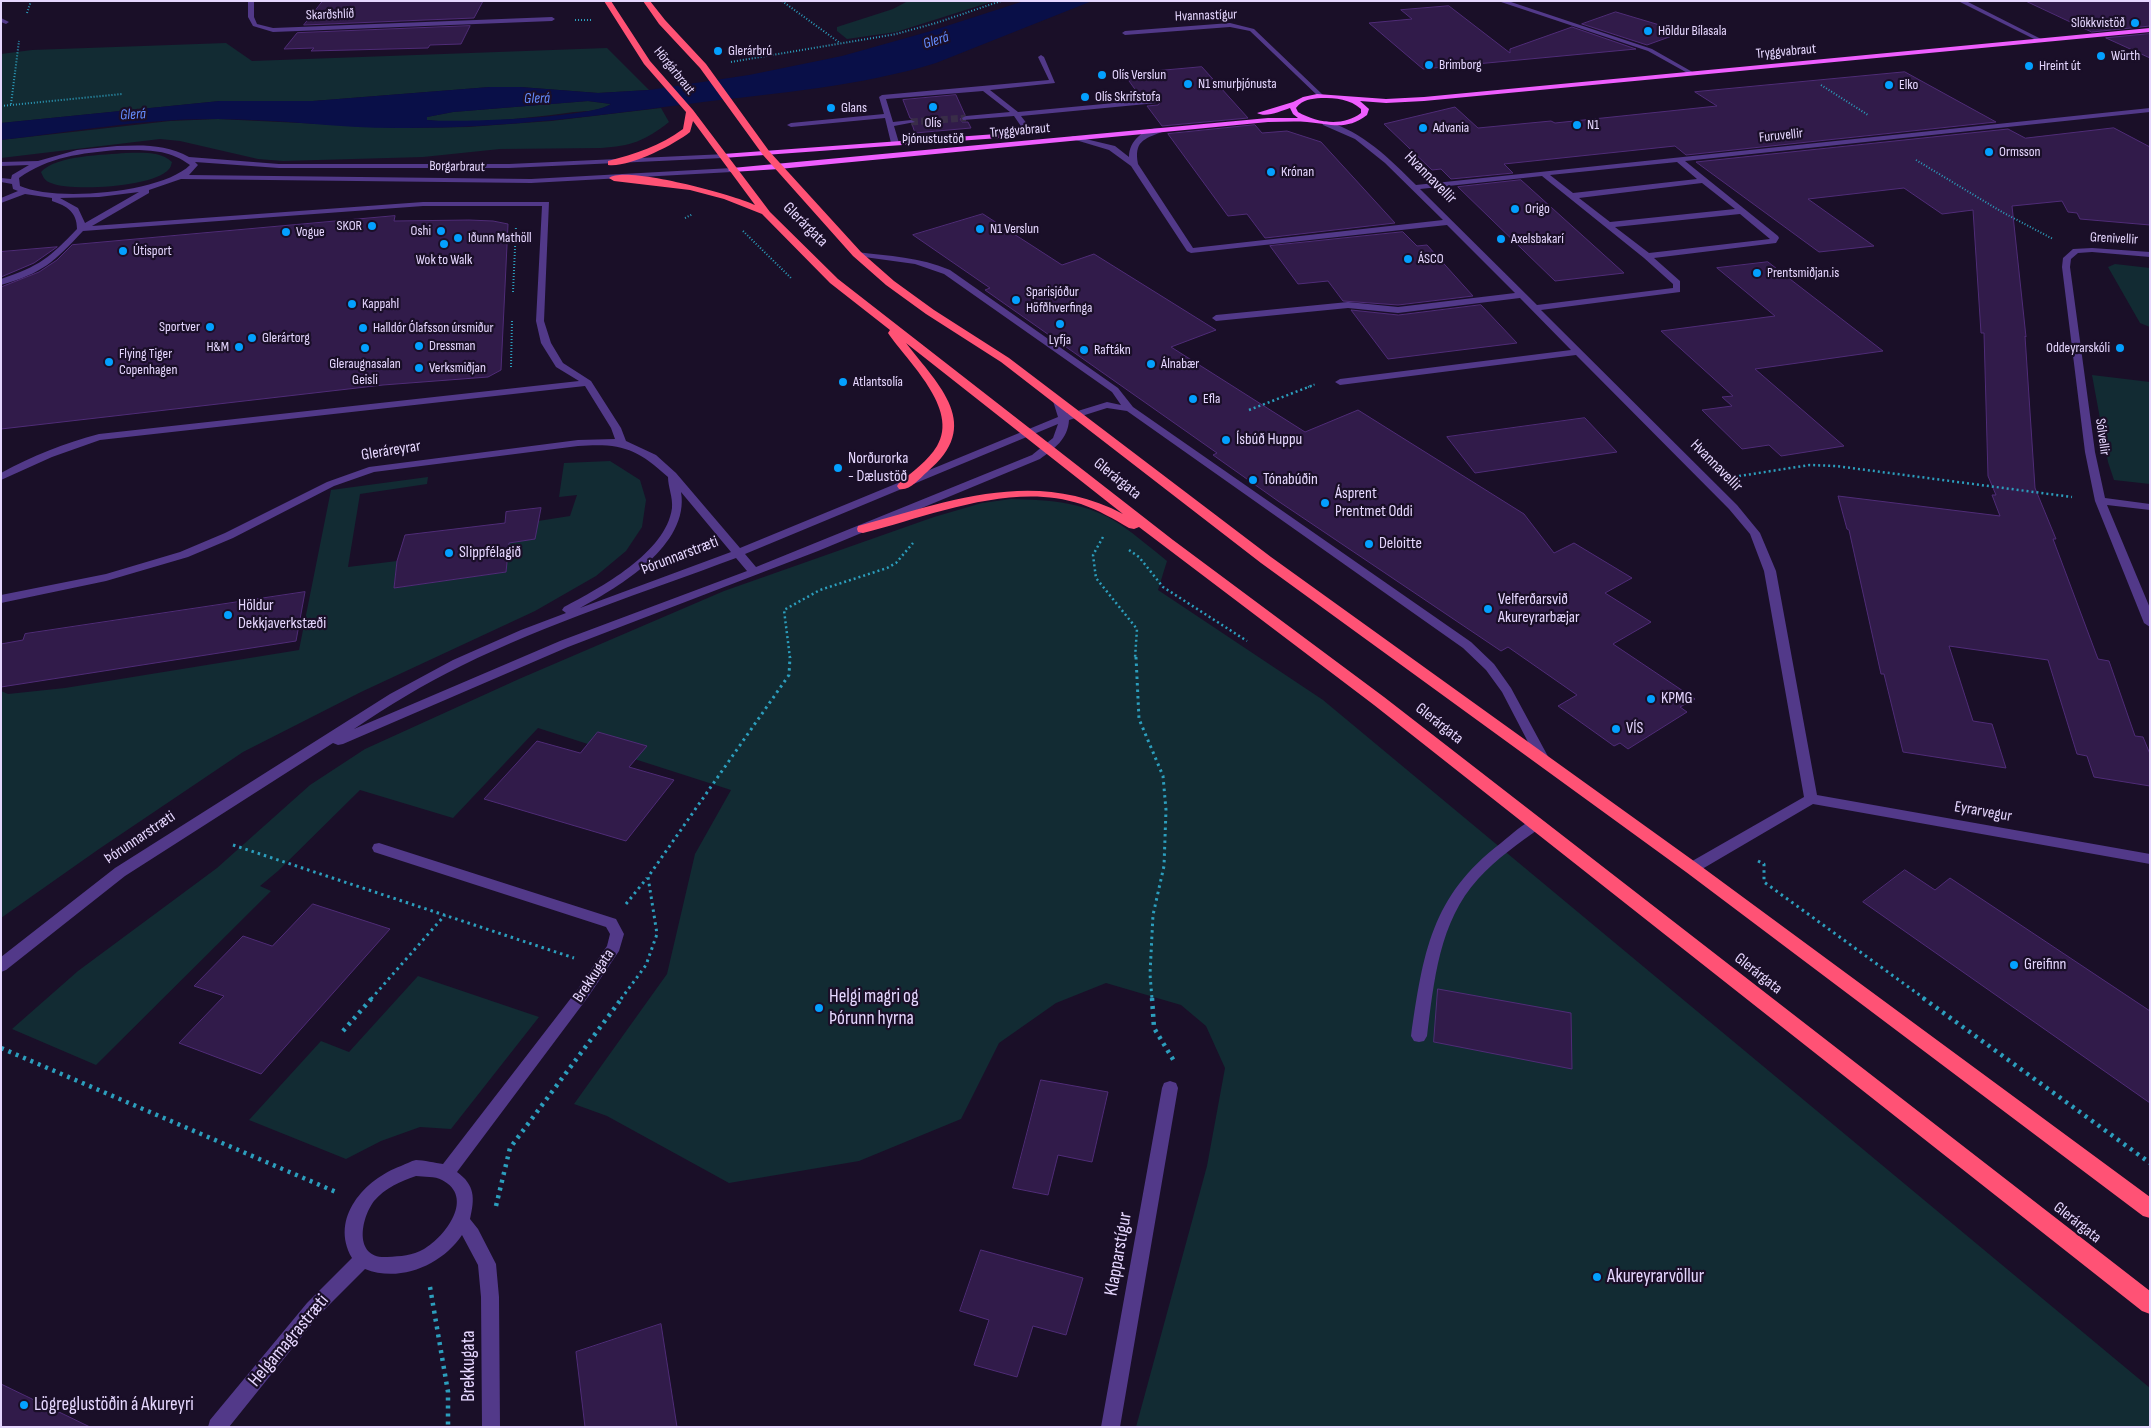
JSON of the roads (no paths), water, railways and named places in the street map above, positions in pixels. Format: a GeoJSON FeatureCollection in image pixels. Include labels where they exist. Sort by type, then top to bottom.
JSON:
{"type":"FeatureCollection","features":[{"type":"Feature","properties":{"kind":"highway","name":"Hörgárbraut"},"geometry":{"type":"LineString","coordinates":[[606,1],[647,62],[690,112],[723,156]]}},
{"type":"Feature","properties":{"kind":"highway","name":"Hörgárbraut"},"geometry":{"type":"LineString","coordinates":[[646,1],[662,22],[703,66],[732,109],[766,153]]}},
{"type":"Feature","properties":{"kind":"highway"},"geometry":{"type":"LineString","coordinates":[[611,163],[640,156],[668,144],[687,130],[690,112]]}},
{"type":"Feature","properties":{"kind":"highway","name":"Glerárgata"},"geometry":{"type":"LineString","coordinates":[[766,153],[857,254],[890,283],[930,312],[1005,360],[1058,401],[1070,417],[1692,868],[2150,1209]]}},
{"type":"Feature","properties":{"kind":"highway","name":"Glerárgata"},"geometry":{"type":"LineString","coordinates":[[723,156],[768,214],[834,281],[886,323],[946,366],[1168,543],[1378,701],[2150,1304]]}},
{"type":"Feature","properties":{"kind":"highway"},"geometry":{"type":"LineString","coordinates":[[614,178],[692,186],[718,193],[768,214]]}},
{"type":"Feature","properties":{"kind":"highway"},"geometry":{"type":"LineString","coordinates":[[886,323],[938,394],[950,419],[950,433],[942,451],[925,470],[903,486]]}},
{"type":"Feature","properties":{"kind":"highway"},"geometry":{"type":"LineString","coordinates":[[862,529],[986,497],[1038,493],[1067,497],[1090,503],[1168,543]]}},
{"type":"Feature","properties":{"kind":"main road","name":"Tryggvabraut"},"geometry":{"type":"LineString","coordinates":[[1128,125],[1262,113],[1285,108],[1301,100],[1321,96],[1386,100],[1424,99],[2150,30]]}},
{"type":"Feature","properties":{"kind":"main road","name":"Tryggvabraut"},"geometry":{"type":"LineString","coordinates":[[1345,98],[1362,105],[1371,112]]}},
{"type":"Feature","properties":{"kind":"main road","name":"Tryggvabraut"},"geometry":{"type":"LineString","coordinates":[[732,170],[1268,120],[1310,120],[1326,123],[1344,123],[1358,119],[1371,112],[1424,99]]}},
{"type":"Feature","properties":{"kind":"main road"},"geometry":{"type":"LineString","coordinates":[[1295,104],[1293,108],[1295,113],[1310,120]]}},
{"type":"Feature","properties":{"kind":"main road","name":"Tryggvabraut"},"geometry":{"type":"LineString","coordinates":[[723,156],[1040,133]]}},
{"type":"Feature","properties":{"kind":"street","name":"Skarðshlíð"},"geometry":{"type":"LineString","coordinates":[[251,1],[251,17],[255,25],[273,30],[552,19]]}},
{"type":"Feature","properties":{"kind":"street"},"geometry":{"type":"LineString","coordinates":[[1501,1],[1642,47],[1666,57],[1693,74]]}},
{"type":"Feature","properties":{"kind":"street"},"geometry":{"type":"LineString","coordinates":[[1961,1],[2040,40]]}},
{"type":"Feature","properties":{"kind":"street","name":"Hvannastígur"},"geometry":{"type":"LineString","coordinates":[[1125,33],[1230,25],[1252,30],[1321,96]]}},
{"type":"Feature","properties":{"kind":"street"},"geometry":{"type":"LineString","coordinates":[[895,143],[882,97],[1053,82],[1041,58]]}},
{"type":"Feature","properties":{"kind":"street"},"geometry":{"type":"LineString","coordinates":[[984,89],[1016,114],[1030,134]]}},
{"type":"Feature","properties":{"kind":"street"},"geometry":{"type":"LineString","coordinates":[[966,118],[1157,101]]}},
{"type":"Feature","properties":{"kind":"street","name":"Furuvellir"},"geometry":{"type":"LineString","coordinates":[[1415,187],[2150,110]]}},
{"type":"Feature","properties":{"kind":"street"},"geometry":{"type":"LineString","coordinates":[[1358,119],[1355,125],[1358,137]]}},
{"type":"Feature","properties":{"kind":"street"},"geometry":{"type":"LineString","coordinates":[[791,125],[889,120],[911,122]]}},
{"type":"Feature","properties":{"kind":"street","name":"Hvannavellir"},"geometry":{"type":"LineString","coordinates":[[1326,123],[1358,137],[1415,187],[1707,482],[1755,533],[1770,571],[1811,799]]}},
{"type":"Feature","properties":{"kind":"street"},"geometry":{"type":"LineString","coordinates":[[1134,164],[1133,146],[1138,140],[1160,130]]}},
{"type":"Feature","properties":{"kind":"street"},"geometry":{"type":"LineString","coordinates":[[1073,138],[1112,148],[1134,164],[1191,251],[1450,222]]}},
{"type":"Feature","properties":{"kind":"street","name":"Borgarbraut"},"geometry":{"type":"LineString","coordinates":[[1,164],[42,161],[89,151],[140,148],[164,149],[181,154],[188,160],[279,166],[509,166],[611,163],[723,156]]}},
{"type":"Feature","properties":{"kind":"street"},"geometry":{"type":"LineString","coordinates":[[1647,256],[1773,241],[1775,238],[1743,210],[1678,159]]}},
{"type":"Feature","properties":{"kind":"street"},"geometry":{"type":"LineString","coordinates":[[181,177],[191,170],[194,165],[188,160]]}},
{"type":"Feature","properties":{"kind":"street","name":"Borgarbraut"},"geometry":{"type":"LineString","coordinates":[[42,161],[15,176],[16,187],[41,195],[98,195],[162,184],[181,177],[531,180],[614,178],[732,170]]}},
{"type":"Feature","properties":{"kind":"street"},"geometry":{"type":"LineString","coordinates":[[1535,308],[1677,290],[1677,283],[1647,256],[1543,173]]}},
{"type":"Feature","properties":{"kind":"street"},"geometry":{"type":"LineString","coordinates":[[1,180],[15,182]]}},
{"type":"Feature","properties":{"kind":"street"},"geometry":{"type":"LineString","coordinates":[[1572,196],[1704,180]]}},
{"type":"Feature","properties":{"kind":"street"},"geometry":{"type":"LineString","coordinates":[[1,282],[31,272],[50,260],[81,230],[121,204],[162,184]]}},
{"type":"Feature","properties":{"kind":"street"},"geometry":{"type":"LineString","coordinates":[[1,201],[25,191]]}},
{"type":"Feature","properties":{"kind":"street"},"geometry":{"type":"LineString","coordinates":[[41,195],[70,204],[78,212],[81,219],[81,230]]}},
{"type":"Feature","properties":{"kind":"street"},"geometry":{"type":"LineString","coordinates":[[81,230],[423,204],[546,204],[540,321],[546,343],[560,365],[588,383],[616,428],[622,443]]}},
{"type":"Feature","properties":{"kind":"street"},"geometry":{"type":"LineString","coordinates":[[1608,225],[1743,210]]}},
{"type":"Feature","properties":{"kind":"street","name":"Grenivellir"},"geometry":{"type":"LineString","coordinates":[[2076,251],[2092,250],[2150,255]]}},
{"type":"Feature","properties":{"kind":"street","name":"Sólvellir"},"geometry":{"type":"LineString","coordinates":[[2076,251],[2067,258],[2066,267],[2090,452],[2100,501],[2150,622]]}},
{"type":"Feature","properties":{"kind":"street"},"geometry":{"type":"LineString","coordinates":[[857,254],[934,265],[946,272],[1115,390],[1130,409],[1467,645],[1490,667],[1507,691],[1545,762]]}},
{"type":"Feature","properties":{"kind":"street"},"geometry":{"type":"LineString","coordinates":[[1216,318],[1348,305],[1398,310],[1522,295]]}},
{"type":"Feature","properties":{"kind":"street"},"geometry":{"type":"LineString","coordinates":[[1340,382],[1579,352]]}},
{"type":"Feature","properties":{"kind":"street"},"geometry":{"type":"LineString","coordinates":[[1,478],[50,452],[100,437],[588,383]]}},
{"type":"Feature","properties":{"kind":"street","name":"Þórunnarstræti"},"geometry":{"type":"LineString","coordinates":[[1,966],[120,872],[394,698],[457,663],[525,633],[738,553],[1070,417],[1107,405],[1130,409]]}},
{"type":"Feature","properties":{"kind":"street"},"geometry":{"type":"LineString","coordinates":[[1049,449],[1058,440],[1070,417]]}},
{"type":"Feature","properties":{"kind":"street","name":"Gleráreyrar"},"geometry":{"type":"LineString","coordinates":[[1,598],[90,580],[162,561],[208,545],[324,485],[373,469],[605,441],[622,443],[652,457],[672,475],[753,571]]}},
{"type":"Feature","properties":{"kind":"street","name":"Þórunnarstræti"},"geometry":{"type":"LineString","coordinates":[[308,753],[564,644],[862,529],[1020,464],[1049,449]]}},
{"type":"Feature","properties":{"kind":"street"},"geometry":{"type":"LineString","coordinates":[[525,633],[606,590],[636,567],[660,542],[670,528],[676,512],[677,497],[672,475]]}},
{"type":"Feature","properties":{"kind":"street"},"geometry":{"type":"LineString","coordinates":[[2100,501],[2150,507]]}},
{"type":"Feature","properties":{"kind":"street"},"geometry":{"type":"LineString","coordinates":[[1692,868],[1811,799]]}},
{"type":"Feature","properties":{"kind":"street","name":"Eyrarvegur"},"geometry":{"type":"LineString","coordinates":[[1811,799],[2150,859]]}},
{"type":"Feature","properties":{"kind":"street"},"geometry":{"type":"LineString","coordinates":[[1420,1036],[1429,966],[1435,940],[1445,916],[1458,894],[1474,874],[1535,824]]}},
{"type":"Feature","properties":{"kind":"street","name":"Brekkugata"},"geometry":{"type":"LineString","coordinates":[[378,848],[611,923],[617,934],[614,947],[583,993],[447,1172]]}},
{"type":"Feature","properties":{"kind":"street","name":"Klapparstígur"},"geometry":{"type":"LineString","coordinates":[[1110,1427],[1170,1088]]}},
{"type":"Feature","properties":{"kind":"street"},"geometry":{"type":"LineString","coordinates":[[416,1168],[433,1168],[447,1172],[458,1179],[465,1191],[466,1206],[462,1221],[451,1238],[435,1253],[416,1262],[396,1267],[378,1266],[364,1258],[356,1249],[352,1237],[358,1210],[368,1196],[382,1183],[399,1173],[416,1168]]}},
{"type":"Feature","properties":{"kind":"street","name":"Brekkugata"},"geometry":{"type":"LineString","coordinates":[[462,1221],[487,1264],[490,1297],[491,1427]]}},
{"type":"Feature","properties":{"kind":"street","name":"Helgamagrastræti"},"geometry":{"type":"LineString","coordinates":[[217,1427],[313,1309],[364,1258]]}},
{"type":"Feature","properties":{"kind":"water","name":"Glerá"},"geometry":{"type":"Polygon","coordinates":[[[1024,1],[1092,1],[936,63],[879,78],[791,92],[592,116],[481,126],[383,128],[242,119],[191,119],[137,123],[1,140],[1,123],[220,101],[313,101],[490,87],[520,87],[598,93],[649,90],[749,75],[842,56],[931,31],[1024,1]],[[588,101],[453,112],[427,117],[427,120],[465,121],[551,116],[598,109],[611,104],[588,101]]]}},
{"type":"Feature","properties":{"kind":"tunnel"},"geometry":{"type":"LineString","coordinates":[[911,122],[966,118]]}},
{"type":"Feature","properties":{"kind":"place","name":"Slökkvistöð"},"geometry":{"type":"Point","coordinates":[2135,23]}},
{"type":"Feature","properties":{"kind":"place","name":"Höldur Bílasala"},"geometry":{"type":"Point","coordinates":[1648,31]}},
{"type":"Feature","properties":{"kind":"place","name":"Glerárbrú"},"geometry":{"type":"Point","coordinates":[718,51]}},
{"type":"Feature","properties":{"kind":"place","name":"Würth"},"geometry":{"type":"Point","coordinates":[2101,56]}},
{"type":"Feature","properties":{"kind":"place","name":"Brimborg"},"geometry":{"type":"Point","coordinates":[1429,65]}},
{"type":"Feature","properties":{"kind":"place","name":"Hreint út"},"geometry":{"type":"Point","coordinates":[2029,66]}},
{"type":"Feature","properties":{"kind":"place","name":"Olís Verslun"},"geometry":{"type":"Point","coordinates":[1102,75]}},
{"type":"Feature","properties":{"kind":"place","name":"N1 smurþjónusta"},"geometry":{"type":"Point","coordinates":[1188,84]}},
{"type":"Feature","properties":{"kind":"place","name":"Elko"},"geometry":{"type":"Point","coordinates":[1889,85]}},
{"type":"Feature","properties":{"kind":"place","name":"Olís Skrifstofa"},"geometry":{"type":"Point","coordinates":[1085,97]}},
{"type":"Feature","properties":{"kind":"place","name":"Olís Þjónustustöð"},"geometry":{"type":"Point","coordinates":[933,107]}},
{"type":"Feature","properties":{"kind":"place","name":"Glans"},"geometry":{"type":"Point","coordinates":[831,108]}},
{"type":"Feature","properties":{"kind":"place","name":"N1"},"geometry":{"type":"Point","coordinates":[1577,125]}},
{"type":"Feature","properties":{"kind":"place","name":"Advania"},"geometry":{"type":"Point","coordinates":[1423,128]}},
{"type":"Feature","properties":{"kind":"place","name":"Ormsson"},"geometry":{"type":"Point","coordinates":[1989,152]}},
{"type":"Feature","properties":{"kind":"place","name":"Krónan"},"geometry":{"type":"Point","coordinates":[1271,172]}},
{"type":"Feature","properties":{"kind":"place","name":"Origo"},"geometry":{"type":"Point","coordinates":[1515,209]}},
{"type":"Feature","properties":{"kind":"place","name":"SKOR"},"geometry":{"type":"Point","coordinates":[372,226]}},
{"type":"Feature","properties":{"kind":"place","name":"N1 Verslun"},"geometry":{"type":"Point","coordinates":[980,229]}},
{"type":"Feature","properties":{"kind":"place","name":"Oshi"},"geometry":{"type":"Point","coordinates":[441,231]}},
{"type":"Feature","properties":{"kind":"place","name":"Vogue"},"geometry":{"type":"Point","coordinates":[286,232]}},
{"type":"Feature","properties":{"kind":"place","name":"Iðunn Mathöll"},"geometry":{"type":"Point","coordinates":[458,238]}},
{"type":"Feature","properties":{"kind":"place","name":"Axelsbakarí"},"geometry":{"type":"Point","coordinates":[1501,239]}},
{"type":"Feature","properties":{"kind":"place","name":"Wok to Walk"},"geometry":{"type":"Point","coordinates":[444,244]}},
{"type":"Feature","properties":{"kind":"place","name":"Útisport"},"geometry":{"type":"Point","coordinates":[123,251]}},
{"type":"Feature","properties":{"kind":"place","name":"ÁSCO"},"geometry":{"type":"Point","coordinates":[1408,259]}},
{"type":"Feature","properties":{"kind":"place","name":"Prentsmiðjan.is"},"geometry":{"type":"Point","coordinates":[1757,273]}},
{"type":"Feature","properties":{"kind":"place","name":"Sparisjóður Höfðhverfinga"},"geometry":{"type":"Point","coordinates":[1016,300]}},
{"type":"Feature","properties":{"kind":"place","name":"Kappahl"},"geometry":{"type":"Point","coordinates":[352,304]}},
{"type":"Feature","properties":{"kind":"place","name":"Lyfja"},"geometry":{"type":"Point","coordinates":[1060,324]}},
{"type":"Feature","properties":{"kind":"place","name":"Sportver"},"geometry":{"type":"Point","coordinates":[210,327]}},
{"type":"Feature","properties":{"kind":"place","name":"Halldór Ólafsson úrsmiður"},"geometry":{"type":"Point","coordinates":[363,328]}},
{"type":"Feature","properties":{"kind":"place","name":"Glerártorg"},"geometry":{"type":"Point","coordinates":[252,338]}},
{"type":"Feature","properties":{"kind":"place","name":"Dressman"},"geometry":{"type":"Point","coordinates":[419,346]}},
{"type":"Feature","properties":{"kind":"place","name":"H&M"},"geometry":{"type":"Point","coordinates":[239,347]}},
{"type":"Feature","properties":{"kind":"place","name":"Gleraugnasalan Geisli"},"geometry":{"type":"Point","coordinates":[365,348]}},
{"type":"Feature","properties":{"kind":"place","name":"Oddeyrarskóli"},"geometry":{"type":"Point","coordinates":[2120,348]}},
{"type":"Feature","properties":{"kind":"place","name":"Raftákn"},"geometry":{"type":"Point","coordinates":[1084,350]}},
{"type":"Feature","properties":{"kind":"place","name":"Flying Tiger Copenhagen"},"geometry":{"type":"Point","coordinates":[109,362]}},
{"type":"Feature","properties":{"kind":"place","name":"Álnabær"},"geometry":{"type":"Point","coordinates":[1151,364]}},
{"type":"Feature","properties":{"kind":"place","name":"Verksmiðjan"},"geometry":{"type":"Point","coordinates":[419,368]}},
{"type":"Feature","properties":{"kind":"place","name":"Atlantsolía"},"geometry":{"type":"Point","coordinates":[843,382]}},
{"type":"Feature","properties":{"kind":"place","name":"Efla"},"geometry":{"type":"Point","coordinates":[1193,399]}},
{"type":"Feature","properties":{"kind":"place","name":"Ísbúð Huppu"},"geometry":{"type":"Point","coordinates":[1226,440]}},
{"type":"Feature","properties":{"kind":"place","name":"Norðurorka - Dælustöð"},"geometry":{"type":"Point","coordinates":[838,468]}},
{"type":"Feature","properties":{"kind":"place","name":"Tónabúðin"},"geometry":{"type":"Point","coordinates":[1253,480]}},
{"type":"Feature","properties":{"kind":"place","name":"Ásprent Prentmet Oddi"},"geometry":{"type":"Point","coordinates":[1325,503]}},
{"type":"Feature","properties":{"kind":"place","name":"Deloitte"},"geometry":{"type":"Point","coordinates":[1369,544]}},
{"type":"Feature","properties":{"kind":"place","name":"Slippfélagið"},"geometry":{"type":"Point","coordinates":[449,553]}},
{"type":"Feature","properties":{"kind":"place","name":"Velferðarsvið Akureyrarbæjar"},"geometry":{"type":"Point","coordinates":[1488,609]}},
{"type":"Feature","properties":{"kind":"place","name":"Höldur Dekkjaverkstæði"},"geometry":{"type":"Point","coordinates":[228,615]}},
{"type":"Feature","properties":{"kind":"place","name":"KPMG"},"geometry":{"type":"Point","coordinates":[1651,699]}},
{"type":"Feature","properties":{"kind":"place","name":"VÍS"},"geometry":{"type":"Point","coordinates":[1616,729]}},
{"type":"Feature","properties":{"kind":"place","name":"Greifinn"},"geometry":{"type":"Point","coordinates":[2014,965]}},
{"type":"Feature","properties":{"kind":"place","name":"Helgi magri og Þórunn hyrna"},"geometry":{"type":"Point","coordinates":[819,1008]}},
{"type":"Feature","properties":{"kind":"place","name":"Akureyrarvöllur"},"geometry":{"type":"Point","coordinates":[1597,1277]}},
{"type":"Feature","properties":{"kind":"place","name":"Lögreglustöðin á Akureyri"},"geometry":{"type":"Point","coordinates":[24,1405]}}]}
